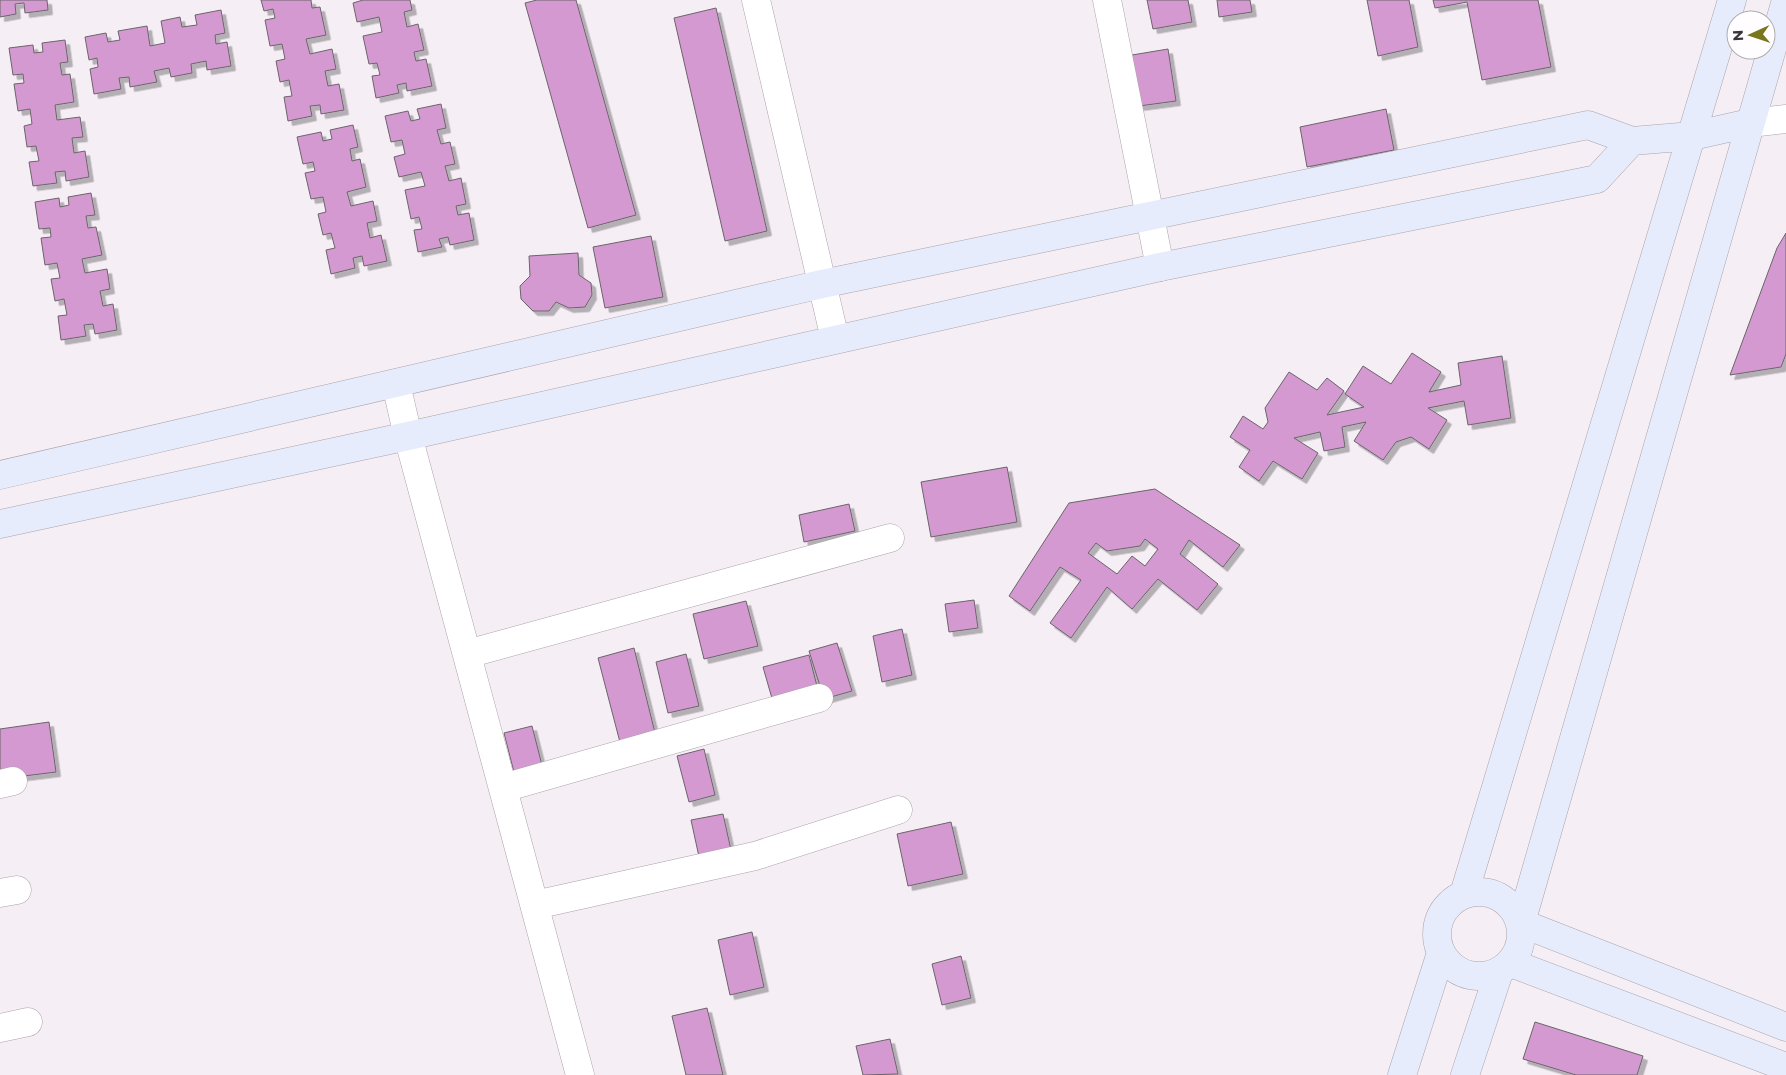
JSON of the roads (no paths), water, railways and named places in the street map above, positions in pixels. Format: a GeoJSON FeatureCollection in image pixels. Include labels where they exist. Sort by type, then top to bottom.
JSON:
{"type":"FeatureCollection","features":[{"type":"Feature","properties":{"kind":"street"},"geometry":{"type":"LineString","coordinates":[[756,0],[834,339]]}},
{"type":"Feature","properties":{"kind":"street"},"geometry":{"type":"LineString","coordinates":[[1107,0],[1160,266]]}},
{"type":"Feature","properties":{"kind":"street"},"geometry":{"type":"LineString","coordinates":[[1464,894],[1732,0]]}},
{"type":"Feature","properties":{"kind":"street"},"geometry":{"type":"LineString","coordinates":[[1520,923],[1786,0]]}},
{"type":"Feature","properties":{"kind":"street"},"geometry":{"type":"LineString","coordinates":[[0,475],[822,284],[1588,125],[1632,141],[1692,136],[1750,123],[1786,119]]}},
{"type":"Feature","properties":{"kind":"street"},"geometry":{"type":"LineString","coordinates":[[0,524],[408,436],[1160,266],[1597,179],[1632,141]]}},
{"type":"Feature","properties":{"kind":"street"},"geometry":{"type":"LineString","coordinates":[[396,384],[408,436],[580,1075]]}},
{"type":"Feature","properties":{"kind":"street"},"geometry":{"type":"LineString","coordinates":[[467,654],[890,538]]}},
{"type":"Feature","properties":{"kind":"street"},"geometry":{"type":"LineString","coordinates":[[503,788],[819,698]]}},
{"type":"Feature","properties":{"kind":"street"},"geometry":{"type":"LineString","coordinates":[[535,905],[755,856],[898,810]]}},
{"type":"Feature","properties":{"kind":"street"},"geometry":{"type":"LineString","coordinates":[[1465,1075],[1505,968],[1518,951],[1522,938],[1520,923],[1514,910],[1505,900],[1492,894],[1478,892],[1464,894],[1452,902],[1442,913],[1438,926],[1437,940],[1441,953],[1448,964],[1460,972],[1473,977],[1486,977],[1505,968],[1786,1068]]}},
{"type":"Feature","properties":{"kind":"street"},"geometry":{"type":"LineString","coordinates":[[1520,923],[1786,1027]]}},
{"type":"Feature","properties":{"kind":"street"},"geometry":{"type":"LineString","coordinates":[[1402,1075],[1441,953]]}},
{"type":"Feature","properties":{"kind":"street"},"geometry":{"type":"LineString","coordinates":[[0,1028],[28,1022]]}}]}
